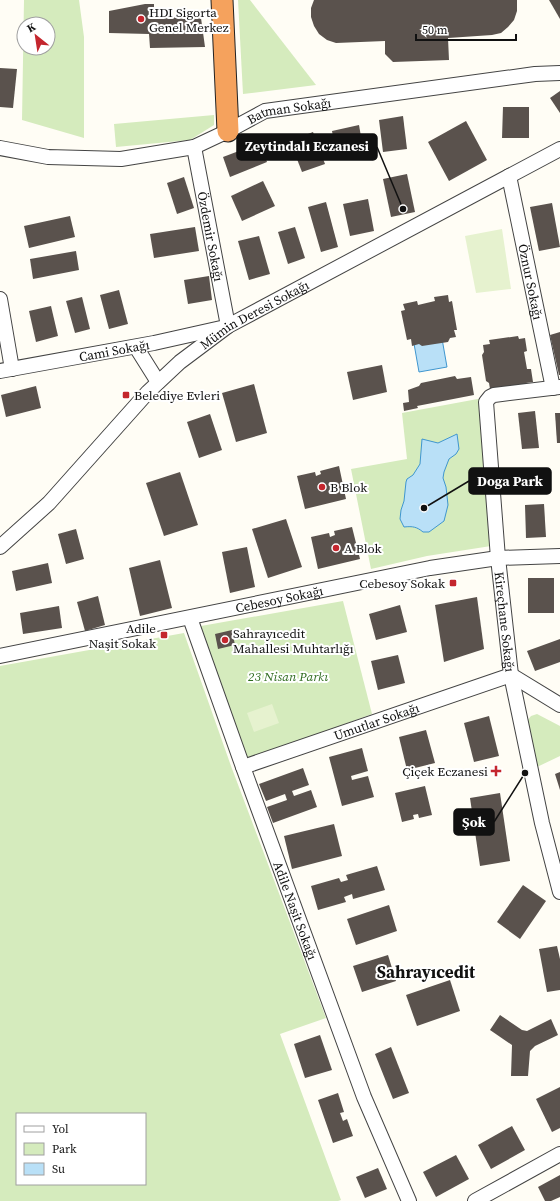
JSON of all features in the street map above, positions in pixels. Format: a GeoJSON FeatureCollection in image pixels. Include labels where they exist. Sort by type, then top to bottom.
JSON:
{"type":"FeatureCollection","features":[{"type":"Feature","properties":{"kind":"highway"},"geometry":{"type":"LineString","coordinates":[[225,2],[232,128]]}},
{"type":"Feature","properties":{"kind":"street","name":"Batman Sokağı"},"geometry":{"type":"LineString","coordinates":[[0,148],[48,157],[121,159],[194,147],[265,111],[535,74],[560,73]]}},
{"type":"Feature","properties":{"kind":"street","name":"Özdemir Sokağı"},"geometry":{"type":"LineString","coordinates":[[194,147],[228,326]]}},
{"type":"Feature","properties":{"kind":"street","name":"Mümin Deresi Sokağı"},"geometry":{"type":"LineString","coordinates":[[0,547],[49,503],[158,382],[187,357],[228,326],[560,149]]}},
{"type":"Feature","properties":{"kind":"street","name":"Öznur Sokağı"},"geometry":{"type":"LineString","coordinates":[[509,176],[556,387]]}},
{"type":"Feature","properties":{"kind":"street"},"geometry":{"type":"LineString","coordinates":[[0,300],[6,370]]}},
{"type":"Feature","properties":{"kind":"street","name":"Cami Sokağı"},"geometry":{"type":"LineString","coordinates":[[6,370],[136,347],[228,326]]}},
{"type":"Feature","properties":{"kind":"street"},"geometry":{"type":"LineString","coordinates":[[176,338],[187,357]]}},
{"type":"Feature","properties":{"kind":"street"},"geometry":{"type":"LineString","coordinates":[[136,347],[158,382]]}},
{"type":"Feature","properties":{"kind":"street","name":"Kireçhane Sokağı"},"geometry":{"type":"LineString","coordinates":[[556,387],[494,395],[490,396],[486,402],[498,558],[510,675],[560,706]]}},
{"type":"Feature","properties":{"kind":"street","name":"Cebesoy Sokağı"},"geometry":{"type":"LineString","coordinates":[[0,656],[430,568],[498,558],[560,556]]}},
{"type":"Feature","properties":{"kind":"street","name":"Adile Naşit Sokağı"},"geometry":{"type":"LineString","coordinates":[[190,618],[364,1097],[409,1201]]}},
{"type":"Feature","properties":{"kind":"street"},"geometry":{"type":"LineString","coordinates":[[510,675],[542,823],[560,892]]}},
{"type":"Feature","properties":{"kind":"street","name":"Umutlar Sokağı"},"geometry":{"type":"LineString","coordinates":[[243,767],[510,675]]}},
{"type":"Feature","properties":{"kind":"street"},"geometry":{"type":"LineString","coordinates":[[475,1201],[560,1154]]}},
{"type":"Feature","properties":{"kind":"green space"},"geometry":{"type":"Polygon","coordinates":[[[24,0],[79,0],[84,37],[84,138],[22,120],[23,56],[56,56],[56,16],[24,16],[24,0]]]}},
{"type":"Feature","properties":{"kind":"green space"},"geometry":{"type":"Polygon","coordinates":[[[238,0],[250,0],[316,85],[243,94],[238,0]]]}},
{"type":"Feature","properties":{"kind":"green space"},"geometry":{"type":"Polygon","coordinates":[[[214,115],[214,125],[190,140],[116,147],[114,124],[214,115]]]}},
{"type":"Feature","properties":{"kind":"green space"},"geometry":{"type":"Polygon","coordinates":[[[502,229],[511,289],[476,293],[465,236],[502,229]]]}},
{"type":"Feature","properties":{"kind":"green space"},"geometry":{"type":"Polygon","coordinates":[[[483,398],[491,546],[427,556],[371,569],[351,469],[407,459],[402,413],[483,398]]]}},
{"type":"Feature","properties":{"kind":"green space","name":"23 Nisan Parkı"},"geometry":{"type":"Polygon","coordinates":[[[343,601],[372,714],[247,760],[201,626],[343,601]]]}},
{"type":"Feature","properties":{"kind":"green space"},"geometry":{"type":"Polygon","coordinates":[[[184,633],[231,766],[326,1018],[280,1034],[341,1200],[0,1201],[0,666],[184,633]]]}},
{"type":"Feature","properties":{"kind":"green space"},"geometry":{"type":"Polygon","coordinates":[[[272,704],[279,723],[254,732],[247,713],[272,704]]]}},
{"type":"Feature","properties":{"kind":"green space"},"geometry":{"type":"Polygon","coordinates":[[[537,714],[560,726],[560,756],[537,767],[527,721],[531,716],[537,714]]]}},
{"type":"Feature","properties":{"kind":"water"},"geometry":{"type":"Polygon","coordinates":[[[441,333],[447,367],[419,372],[413,338],[441,333]]]}},
{"type":"Feature","properties":{"kind":"water"},"geometry":{"type":"Polygon","coordinates":[[[457,434],[459,449],[456,454],[449,459],[443,478],[446,487],[448,505],[444,521],[429,532],[423,532],[415,527],[404,527],[400,519],[406,482],[407,479],[413,475],[420,464],[422,439],[438,443],[457,434]]]}},
{"type":"Feature","properties":{"kind":"building"},"geometry":{"type":"Polygon","coordinates":[[[314,0],[517,0],[517,11],[514,20],[501,33],[448,38],[449,60],[393,62],[385,54],[385,41],[336,43],[327,40],[319,34],[311,17],[311,8],[314,0]]]}},
{"type":"Feature","properties":{"kind":"building"},"geometry":{"type":"Polygon","coordinates":[[[549,0],[560,0],[560,19],[549,0]]]}},
{"type":"Feature","properties":{"kind":"building"},"geometry":{"type":"Polygon","coordinates":[[[145,4],[154,4],[154,17],[201,18],[205,47],[150,48],[149,34],[109,33],[109,11],[145,4]]]}},
{"type":"Feature","properties":{"kind":"building"},"geometry":{"type":"Polygon","coordinates":[[[0,68],[17,69],[13,108],[0,107],[0,68]]]}},
{"type":"Feature","properties":{"kind":"building"},"geometry":{"type":"Polygon","coordinates":[[[560,91],[560,113],[550,98],[560,91]]]}},
{"type":"Feature","properties":{"kind":"building"},"geometry":{"type":"Polygon","coordinates":[[[503,107],[529,107],[529,138],[502,138],[503,107]]]}},
{"type":"Feature","properties":{"kind":"building"},"geometry":{"type":"Polygon","coordinates":[[[403,116],[407,149],[383,152],[379,120],[403,116]]]}},
{"type":"Feature","properties":{"kind":"building"},"geometry":{"type":"Polygon","coordinates":[[[466,121],[487,160],[449,181],[428,142],[466,121]]]}},
{"type":"Feature","properties":{"kind":"building"},"geometry":{"type":"Polygon","coordinates":[[[359,125],[364,154],[337,159],[332,131],[359,125]]]}},
{"type":"Feature","properties":{"kind":"building"},"geometry":{"type":"Polygon","coordinates":[[[313,132],[325,164],[302,172],[290,141],[313,132]]]}},
{"type":"Feature","properties":{"kind":"building"},"geometry":{"type":"Polygon","coordinates":[[[260,143],[267,162],[230,177],[223,157],[260,143]]]}},
{"type":"Feature","properties":{"kind":"building"},"geometry":{"type":"Polygon","coordinates":[[[407,174],[415,212],[391,217],[383,179],[407,174]]]}},
{"type":"Feature","properties":{"kind":"building"},"geometry":{"type":"Polygon","coordinates":[[[184,177],[194,208],[177,214],[167,183],[184,177]]]}},
{"type":"Feature","properties":{"kind":"building"},"geometry":{"type":"Polygon","coordinates":[[[263,181],[275,206],[242,221],[231,196],[263,181]]]}},
{"type":"Feature","properties":{"kind":"building"},"geometry":{"type":"Polygon","coordinates":[[[368,199],[374,231],[350,236],[343,204],[368,199]]]}},
{"type":"Feature","properties":{"kind":"building"},"geometry":{"type":"Polygon","coordinates":[[[326,202],[338,247],[321,252],[308,207],[326,202]]]}},
{"type":"Feature","properties":{"kind":"building"},"geometry":{"type":"Polygon","coordinates":[[[552,203],[560,247],[539,251],[530,207],[552,203]]]}},
{"type":"Feature","properties":{"kind":"building"},"geometry":{"type":"Polygon","coordinates":[[[70,216],[75,237],[29,248],[24,226],[70,216]]]}},
{"type":"Feature","properties":{"kind":"building"},"geometry":{"type":"Polygon","coordinates":[[[195,227],[199,251],[154,258],[150,234],[195,227]]]}},
{"type":"Feature","properties":{"kind":"building"},"geometry":{"type":"Polygon","coordinates":[[[295,227],[305,258],[288,264],[278,232],[295,227]]]}},
{"type":"Feature","properties":{"kind":"building"},"geometry":{"type":"Polygon","coordinates":[[[259,236],[270,274],[249,280],[238,241],[259,236]]]}},
{"type":"Feature","properties":{"kind":"building"},"geometry":{"type":"Polygon","coordinates":[[[76,251],[79,270],[33,279],[30,259],[76,251]]]}},
{"type":"Feature","properties":{"kind":"building"},"geometry":{"type":"Polygon","coordinates":[[[209,276],[212,300],[188,304],[184,280],[209,276]]]}},
{"type":"Feature","properties":{"kind":"building"},"geometry":{"type":"Polygon","coordinates":[[[119,290],[128,324],[109,329],[100,295],[119,290]]]}},
{"type":"Feature","properties":{"kind":"building"},"geometry":{"type":"Polygon","coordinates":[[[448,295],[449,302],[452,301],[457,330],[454,330],[456,337],[450,338],[448,342],[422,346],[419,344],[412,346],[411,339],[407,340],[401,311],[405,310],[403,304],[417,301],[418,305],[435,301],[434,297],[448,295]]]}},
{"type":"Feature","properties":{"kind":"building"},"geometry":{"type":"Polygon","coordinates":[[[82,297],[90,329],[75,333],[66,301],[82,297]]]}},
{"type":"Feature","properties":{"kind":"building"},"geometry":{"type":"Polygon","coordinates":[[[51,306],[58,336],[36,342],[29,311],[51,306]]]}},
{"type":"Feature","properties":{"kind":"building"},"geometry":{"type":"Polygon","coordinates":[[[560,332],[560,375],[559,375],[550,335],[560,332]]]}},
{"type":"Feature","properties":{"kind":"building"},"geometry":{"type":"Polygon","coordinates":[[[518,336],[519,339],[525,338],[527,351],[524,352],[527,369],[531,369],[533,382],[526,383],[527,386],[490,389],[489,383],[486,381],[482,355],[484,352],[483,345],[490,344],[489,340],[518,336]]]}},
{"type":"Feature","properties":{"kind":"building"},"geometry":{"type":"Polygon","coordinates":[[[382,365],[387,392],[353,400],[347,372],[382,365]]]}},
{"type":"Feature","properties":{"kind":"building"},"geometry":{"type":"Polygon","coordinates":[[[455,376],[457,379],[471,377],[474,395],[417,406],[418,408],[404,411],[403,403],[409,402],[408,390],[419,386],[421,383],[455,376]]]}},
{"type":"Feature","properties":{"kind":"building"},"geometry":{"type":"Polygon","coordinates":[[[254,384],[267,433],[236,442],[222,393],[254,384]]]}},
{"type":"Feature","properties":{"kind":"building"},"geometry":{"type":"Polygon","coordinates":[[[36,386],[41,408],[6,417],[1,395],[36,386]]]}},
{"type":"Feature","properties":{"kind":"building"},"geometry":{"type":"Polygon","coordinates":[[[535,411],[539,448],[522,449],[518,413],[535,411]]]}},
{"type":"Feature","properties":{"kind":"building"},"geometry":{"type":"Polygon","coordinates":[[[555,413],[560,413],[560,443],[557,443],[555,413]]]}},
{"type":"Feature","properties":{"kind":"building"},"geometry":{"type":"Polygon","coordinates":[[[210,414],[222,450],[199,458],[187,422],[210,414]]]}},
{"type":"Feature","properties":{"kind":"building","name":"B Blok"},"geometry":{"type":"Polygon","coordinates":[[[339,466],[346,499],[305,509],[297,476],[315,472],[316,476],[321,474],[320,471],[339,466]]]}},
{"type":"Feature","properties":{"kind":"building"},"geometry":{"type":"Polygon","coordinates":[[[180,472],[198,525],[164,536],[146,483],[180,472]]]}},
{"type":"Feature","properties":{"kind":"building"},"geometry":{"type":"Polygon","coordinates":[[[544,504],[546,537],[526,538],[525,505],[544,504]]]}},
{"type":"Feature","properties":{"kind":"building"},"geometry":{"type":"Polygon","coordinates":[[[286,519],[302,567],[268,578],[252,529],[286,519]]]}},
{"type":"Feature","properties":{"kind":"building","name":"A Blok"},"geometry":{"type":"Polygon","coordinates":[[[352,527],[360,559],[318,569],[311,537],[329,533],[330,537],[335,535],[334,531],[352,527]]]}},
{"type":"Feature","properties":{"kind":"building"},"geometry":{"type":"Polygon","coordinates":[[[76,529],[84,559],[66,564],[58,534],[76,529]]]}},
{"type":"Feature","properties":{"kind":"building"},"geometry":{"type":"Polygon","coordinates":[[[247,547],[255,587],[230,593],[222,552],[247,547]]]}},
{"type":"Feature","properties":{"kind":"building"},"geometry":{"type":"Polygon","coordinates":[[[160,560],[172,608],[140,616],[129,568],[160,560]]]}},
{"type":"Feature","properties":{"kind":"building"},"geometry":{"type":"Polygon","coordinates":[[[48,563],[52,583],[16,591],[12,571],[48,563]]]}},
{"type":"Feature","properties":{"kind":"building"},"geometry":{"type":"Polygon","coordinates":[[[528,578],[554,578],[554,613],[528,613],[528,578]]]}},
{"type":"Feature","properties":{"kind":"building"},"geometry":{"type":"Polygon","coordinates":[[[98,596],[105,625],[85,631],[77,602],[98,596]]]}},
{"type":"Feature","properties":{"kind":"building"},"geometry":{"type":"Polygon","coordinates":[[[477,597],[484,649],[444,662],[435,605],[477,597]]]}},
{"type":"Feature","properties":{"kind":"building"},"geometry":{"type":"Polygon","coordinates":[[[400,605],[407,632],[376,640],[369,614],[400,605]]]}},
{"type":"Feature","properties":{"kind":"building"},"geometry":{"type":"Polygon","coordinates":[[[59,606],[62,628],[23,634],[20,613],[59,606]]]}},
{"type":"Feature","properties":{"kind":"building","name":"Sahrayıcedit Mahallesi Muhtarlığı"},"geometry":{"type":"Polygon","coordinates":[[[232,630],[235,645],[218,649],[215,634],[232,630]]]}},
{"type":"Feature","properties":{"kind":"building"},"geometry":{"type":"Polygon","coordinates":[[[560,639],[560,662],[535,671],[527,651],[560,639]]]}},
{"type":"Feature","properties":{"kind":"building"},"geometry":{"type":"Polygon","coordinates":[[[398,655],[405,683],[378,690],[371,661],[398,655]]]}},
{"type":"Feature","properties":{"kind":"building"},"geometry":{"type":"Polygon","coordinates":[[[489,716],[499,756],[474,762],[464,723],[489,716]]]}},
{"type":"Feature","properties":{"kind":"building"},"geometry":{"type":"Polygon","coordinates":[[[426,730],[435,763],[407,770],[399,737],[426,730]]]}},
{"type":"Feature","properties":{"kind":"building"},"geometry":{"type":"Polygon","coordinates":[[[362,748],[368,771],[351,776],[352,780],[368,776],[374,797],[342,806],[329,757],[362,748]]]}},
{"type":"Feature","properties":{"kind":"building"},"geometry":{"type":"Polygon","coordinates":[[[303,768],[309,785],[292,791],[294,796],[311,790],[317,807],[273,823],[267,807],[287,800],[285,794],[266,801],[259,784],[303,768]]]}},
{"type":"Feature","properties":{"kind":"building"},"geometry":{"type":"Polygon","coordinates":[[[560,772],[560,790],[555,774],[560,772]]]}},
{"type":"Feature","properties":{"kind":"building"},"geometry":{"type":"Polygon","coordinates":[[[425,786],[432,815],[419,818],[418,814],[413,815],[414,819],[402,822],[395,793],[425,786]]]}},
{"type":"Feature","properties":{"kind":"building"},"geometry":{"type":"Polygon","coordinates":[[[500,793],[510,861],[480,866],[470,798],[500,793]]]}},
{"type":"Feature","properties":{"kind":"building"},"geometry":{"type":"Polygon","coordinates":[[[334,824],[342,856],[292,869],[284,836],[334,824]]]}},
{"type":"Feature","properties":{"kind":"building"},"geometry":{"type":"Polygon","coordinates":[[[377,866],[385,890],[353,899],[352,894],[344,897],[346,902],[318,910],[311,886],[339,878],[341,882],[348,880],[346,875],[377,866]]]}},
{"type":"Feature","properties":{"kind":"building"},"geometry":{"type":"Polygon","coordinates":[[[523,885],[546,901],[520,939],[497,922],[523,885]]]}},
{"type":"Feature","properties":{"kind":"building"},"geometry":{"type":"Polygon","coordinates":[[[389,905],[397,931],[356,945],[347,919],[389,905]]]}},
{"type":"Feature","properties":{"kind":"building"},"geometry":{"type":"Polygon","coordinates":[[[557,946],[560,959],[560,990],[547,992],[539,949],[557,946]]]}},
{"type":"Feature","properties":{"kind":"building"},"geometry":{"type":"Polygon","coordinates":[[[388,955],[396,981],[362,992],[353,966],[388,955]]]}},
{"type":"Feature","properties":{"kind":"building"},"geometry":{"type":"Polygon","coordinates":[[[450,980],[460,1011],[417,1026],[406,995],[450,980]]]}},
{"type":"Feature","properties":{"kind":"building"},"geometry":{"type":"Polygon","coordinates":[[[500,1015],[522,1030],[527,1031],[551,1019],[558,1035],[535,1046],[530,1051],[528,1076],[511,1076],[512,1045],[490,1030],[500,1015]]]}},
{"type":"Feature","properties":{"kind":"building"},"geometry":{"type":"Polygon","coordinates":[[[320,1035],[332,1070],[305,1078],[294,1044],[320,1035]]]}},
{"type":"Feature","properties":{"kind":"building"},"geometry":{"type":"Polygon","coordinates":[[[391,1047],[409,1093],[393,1099],[375,1054],[391,1047]]]}},
{"type":"Feature","properties":{"kind":"building"},"geometry":{"type":"Polygon","coordinates":[[[560,1087],[560,1128],[552,1132],[536,1099],[560,1087]]]}},
{"type":"Feature","properties":{"kind":"building"},"geometry":{"type":"Polygon","coordinates":[[[338,1093],[344,1112],[340,1113],[343,1121],[347,1119],[353,1136],[333,1143],[318,1100],[338,1093]]]}},
{"type":"Feature","properties":{"kind":"building"},"geometry":{"type":"Polygon","coordinates":[[[512,1126],[525,1150],[491,1169],[478,1145],[512,1126]]]}},
{"type":"Feature","properties":{"kind":"building"},"geometry":{"type":"Polygon","coordinates":[[[456,1155],[469,1179],[436,1197],[423,1172],[456,1155]]]}},
{"type":"Feature","properties":{"kind":"building"},"geometry":{"type":"Polygon","coordinates":[[[378,1168],[387,1189],[365,1198],[356,1177],[378,1168]]]}},
{"type":"Feature","properties":{"kind":"building"},"geometry":{"type":"Polygon","coordinates":[[[560,1175],[560,1197],[551,1201],[545,1201],[538,1187],[560,1175]]]}},
{"type":"Feature","properties":{"kind":"place","name":"HDI Sigorta Genel Merkez"},"geometry":{"type":"Point","coordinates":[141,19]}},
{"type":"Feature","properties":{"kind":"place","name":"Zeytindalı Eczanesi"},"geometry":{"type":"Point","coordinates":[403,209]}},
{"type":"Feature","properties":{"kind":"place","name":"Belediye Evleri"},"geometry":{"type":"Point","coordinates":[126,395]}},
{"type":"Feature","properties":{"kind":"place","name":"B Blok"},"geometry":{"type":"Point","coordinates":[322,487]}},
{"type":"Feature","properties":{"kind":"place","name":"Doga Park"},"geometry":{"type":"Point","coordinates":[424,508]}},
{"type":"Feature","properties":{"kind":"place","name":"A Blok"},"geometry":{"type":"Point","coordinates":[336,548]}},
{"type":"Feature","properties":{"kind":"place","name":"Cebesoy Sokak"},"geometry":{"type":"Point","coordinates":[453,583]}},
{"type":"Feature","properties":{"kind":"place","name":"Adile Naşit Sokak"},"geometry":{"type":"Point","coordinates":[164,635]}},
{"type":"Feature","properties":{"kind":"place","name":"Sahrayıcedit Mahallesi Muhtarlığı"},"geometry":{"type":"Point","coordinates":[225,640]}},
{"type":"Feature","properties":{"kind":"place","name":"Çiçek Eczanesi"},"geometry":{"type":"Point","coordinates":[496,771]}},
{"type":"Feature","properties":{"kind":"place","name":"Şok"},"geometry":{"type":"Point","coordinates":[525,773]}},
{"type":"Feature","properties":{"kind":"district","name":"Sahrayıcedit"},"geometry":{"type":"Point","coordinates":[426,972]}}]}
